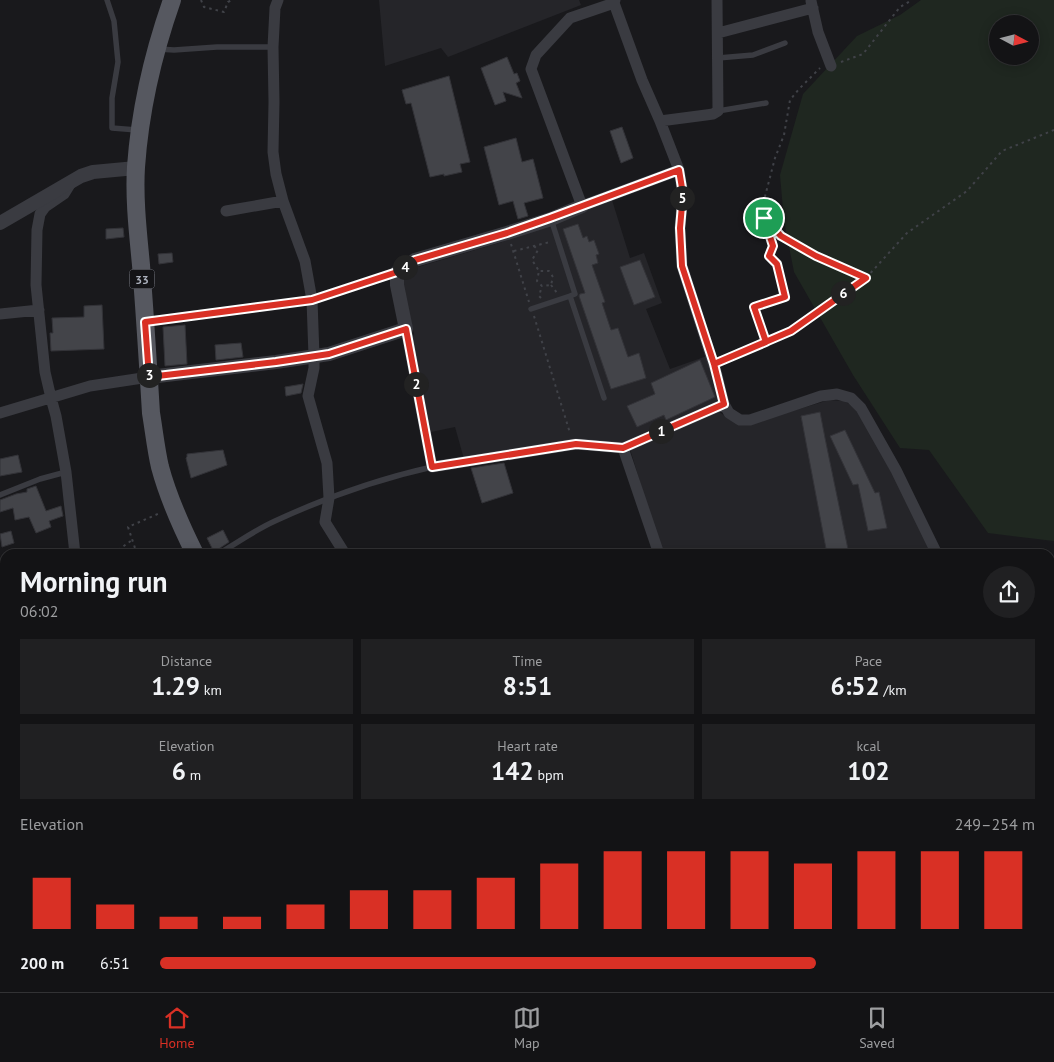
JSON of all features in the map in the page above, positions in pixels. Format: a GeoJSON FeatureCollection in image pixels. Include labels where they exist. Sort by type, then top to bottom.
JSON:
{"type":"FeatureCollection","features":[{"type":"Feature","properties":{"kind":"main road","name":"33"},"geometry":{"type":"LineString","coordinates":[[172,0],[156,49],[147,87],[136,168],[136,206],[151,414],[156,446],[160,468],[167,488],[183,531],[192,549]]}},
{"type":"Feature","properties":{"kind":"street"},"geometry":{"type":"LineString","coordinates":[[278,0],[275,8],[273,47],[274,102],[272,152],[283,201],[305,261],[312,300],[314,368],[308,396],[327,463],[329,498],[325,522],[342,549]]}},
{"type":"Feature","properties":{"kind":"street"},"geometry":{"type":"LineString","coordinates":[[660,121],[706,116],[718,110],[717,0]]}},
{"type":"Feature","properties":{"kind":"street"},"geometry":{"type":"LineString","coordinates":[[582,206],[531,69],[536,55],[570,18],[615,2],[642,80],[679,170],[683,194],[680,228],[682,266],[714,364],[724,404],[729,413],[740,420],[750,420],[822,396],[837,394],[851,398],[861,408],[896,470],[935,549]]}},
{"type":"Feature","properties":{"kind":"street"},"geometry":{"type":"LineString","coordinates":[[718,33],[812,4],[818,32],[831,66]]}},
{"type":"Feature","properties":{"kind":"street"},"geometry":{"type":"LineString","coordinates":[[0,223],[81,176],[93,172],[136,168]]}},
{"type":"Feature","properties":{"kind":"street"},"geometry":{"type":"LineString","coordinates":[[679,170],[507,233],[415,260],[397,272],[397,285],[432,467],[576,444],[623,448],[724,404]]}},
{"type":"Feature","properties":{"kind":"street"},"geometry":{"type":"LineString","coordinates":[[72,181],[64,194],[45,207],[40,214],[37,230],[36,285],[46,372],[66,472],[74,549]]}},
{"type":"Feature","properties":{"kind":"street"},"geometry":{"type":"LineString","coordinates":[[226,211],[283,201]]}},
{"type":"Feature","properties":{"kind":"street"},"geometry":{"type":"LineString","coordinates":[[0,314],[39,310]]}},
{"type":"Feature","properties":{"kind":"street"},"geometry":{"type":"LineString","coordinates":[[0,413],[90,386],[329,354],[406,329]]}},
{"type":"Feature","properties":{"kind":"street"},"geometry":{"type":"LineString","coordinates":[[623,448],[657,549]]}},
{"type":"Feature","properties":{"kind":"lane"},"geometry":{"type":"LineString","coordinates":[[107,0],[114,21],[118,62],[112,98],[112,128],[140,131]]}},
{"type":"Feature","properties":{"kind":"lane"},"geometry":{"type":"LineString","coordinates":[[718,58],[753,55],[785,43]]}},
{"type":"Feature","properties":{"kind":"lane"},"geometry":{"type":"LineString","coordinates":[[156,49],[174,50],[216,46],[273,47]]}},
{"type":"Feature","properties":{"kind":"lane"},"geometry":{"type":"LineString","coordinates":[[718,110],[766,103]]}},
{"type":"Feature","properties":{"kind":"lane"},"geometry":{"type":"LineString","coordinates":[[531,309],[576,294],[550,218]]}},
{"type":"Feature","properties":{"kind":"lane"},"geometry":{"type":"LineString","coordinates":[[145,322],[312,300],[397,272]]}},
{"type":"Feature","properties":{"kind":"lane"},"geometry":{"type":"LineString","coordinates":[[570,296],[604,398]]}},
{"type":"Feature","properties":{"kind":"lane"},"geometry":{"type":"LineString","coordinates":[[714,364],[791,331]]}},
{"type":"Feature","properties":{"kind":"lane"},"geometry":{"type":"LineString","coordinates":[[226,549],[274,521],[329,498],[396,475],[432,467]]}},
{"type":"Feature","properties":{"kind":"lane"},"geometry":{"type":"LineString","coordinates":[[0,495],[40,479],[66,472]]}},
{"type":"Feature","properties":{"kind":"path"},"geometry":{"type":"LineString","coordinates":[[201,0],[204,7],[224,12],[228,2],[232,0]]}},
{"type":"Feature","properties":{"kind":"path"},"geometry":{"type":"LineString","coordinates":[[766,342],[754,307],[785,297],[777,264],[769,256],[773,246],[762,208],[775,158],[784,135],[790,100],[818,68],[831,66],[863,54],[900,7],[912,0]]}},
{"type":"Feature","properties":{"kind":"path"},"geometry":{"type":"LineString","coordinates":[[791,331],[866,278],[907,234],[967,191],[1002,151],[1054,130]]}},
{"type":"Feature","properties":{"kind":"path"},"geometry":{"type":"LineString","coordinates":[[764,218],[781,236],[816,256],[866,278]]}},
{"type":"Feature","properties":{"kind":"path"},"geometry":{"type":"LineString","coordinates":[[507,233],[570,433]]}},
{"type":"Feature","properties":{"kind":"path"},"geometry":{"type":"LineString","coordinates":[[514,251],[557,240]]}},
{"type":"Feature","properties":{"kind":"path"},"geometry":{"type":"LineString","coordinates":[[534,246],[538,250],[532,260],[539,271],[537,282],[542,286],[551,285],[552,277],[549,271],[539,271]]}},
{"type":"Feature","properties":{"kind":"path"},"geometry":{"type":"LineString","coordinates":[[542,286],[539,296],[546,304]]}},
{"type":"Feature","properties":{"kind":"path"},"geometry":{"type":"LineString","coordinates":[[135,549],[128,527],[163,512]]}},
{"type":"Feature","properties":{"kind":"path"},"geometry":{"type":"LineString","coordinates":[[120,549],[132,540]]}},
{"type":"Feature","properties":{"kind":"shaded area"},"geometry":{"type":"Polygon","coordinates":[[[379,0],[579,0],[581,5],[448,57],[441,48],[385,66],[379,0]]]}},
{"type":"Feature","properties":{"kind":"shaded area"},"geometry":{"type":"Polygon","coordinates":[[[921,0],[1054,0],[1054,541],[988,533],[929,450],[900,448],[853,375],[794,272],[784,221],[780,175],[803,94],[857,36],[900,15],[921,0]]]}},
{"type":"Feature","properties":{"kind":"shaded area"},"geometry":{"type":"Polygon","coordinates":[[[612,200],[630,258],[644,253],[662,303],[646,309],[670,369],[707,356],[720,401],[621,444],[464,459],[455,427],[431,432],[412,340],[414,334],[402,283],[408,270],[502,242],[612,200]]]}},
{"type":"Feature","properties":{"kind":"shaded area"},"geometry":{"type":"Polygon","coordinates":[[[829,400],[844,401],[859,410],[931,549],[660,549],[630,449],[718,411],[729,419],[753,423],[829,400]]]}},
{"type":"Feature","properties":{"kind":"building"},"geometry":{"type":"Polygon","coordinates":[[[507,57],[514,74],[517,73],[520,81],[516,83],[522,98],[503,92],[506,101],[495,105],[481,68],[507,57]]]}},
{"type":"Feature","properties":{"kind":"building"},"geometry":{"type":"Polygon","coordinates":[[[449,76],[470,162],[460,164],[462,172],[430,177],[411,103],[406,104],[402,90],[449,76]]]}},
{"type":"Feature","properties":{"kind":"building"},"geometry":{"type":"Polygon","coordinates":[[[622,127],[633,158],[621,163],[610,131],[622,127]]]}},
{"type":"Feature","properties":{"kind":"building"},"geometry":{"type":"Polygon","coordinates":[[[516,138],[522,162],[533,159],[543,198],[524,203],[528,216],[518,219],[513,201],[499,205],[484,147],[516,138]]]}},
{"type":"Feature","properties":{"kind":"building"},"geometry":{"type":"Polygon","coordinates":[[[578,224],[583,238],[587,236],[589,242],[594,240],[599,254],[596,255],[598,263],[592,265],[605,302],[602,303],[611,330],[618,328],[628,357],[639,353],[646,378],[611,389],[579,296],[585,293],[563,229],[578,224]]]}},
{"type":"Feature","properties":{"kind":"building"},"geometry":{"type":"Polygon","coordinates":[[[123,228],[124,237],[106,239],[106,229],[123,228]]]}},
{"type":"Feature","properties":{"kind":"building"},"geometry":{"type":"Polygon","coordinates":[[[172,253],[173,262],[159,264],[158,254],[172,253]]]}},
{"type":"Feature","properties":{"kind":"building"},"geometry":{"type":"Polygon","coordinates":[[[640,260],[655,297],[634,305],[620,267],[640,260]]]}},
{"type":"Feature","properties":{"kind":"building"},"geometry":{"type":"Polygon","coordinates":[[[102,305],[104,349],[51,351],[50,333],[53,333],[52,318],[84,317],[84,306],[102,305]]]}},
{"type":"Feature","properties":{"kind":"building"},"geometry":{"type":"Polygon","coordinates":[[[185,325],[187,364],[165,366],[163,327],[185,325]]]}},
{"type":"Feature","properties":{"kind":"building"},"geometry":{"type":"Polygon","coordinates":[[[241,343],[243,357],[216,360],[215,345],[241,343]]]}},
{"type":"Feature","properties":{"kind":"building"},"geometry":{"type":"Polygon","coordinates":[[[700,360],[715,397],[666,420],[664,415],[637,427],[627,406],[655,394],[651,383],[700,360]]]}},
{"type":"Feature","properties":{"kind":"building"},"geometry":{"type":"Polygon","coordinates":[[[303,384],[301,393],[286,396],[285,387],[303,384]]]}},
{"type":"Feature","properties":{"kind":"building"},"geometry":{"type":"Polygon","coordinates":[[[820,412],[848,549],[826,549],[801,416],[820,412]]]}},
{"type":"Feature","properties":{"kind":"building"},"geometry":{"type":"Polygon","coordinates":[[[845,430],[875,493],[879,492],[887,528],[868,531],[858,484],[853,485],[830,436],[845,430]]]}},
{"type":"Feature","properties":{"kind":"building"},"geometry":{"type":"Polygon","coordinates":[[[223,450],[227,465],[191,478],[186,458],[187,454],[223,450]]]}},
{"type":"Feature","properties":{"kind":"building"},"geometry":{"type":"Polygon","coordinates":[[[18,455],[22,472],[0,476],[0,459],[18,455]]]}},
{"type":"Feature","properties":{"kind":"building"},"geometry":{"type":"Polygon","coordinates":[[[504,463],[513,493],[482,503],[471,468],[504,463]]]}},
{"type":"Feature","properties":{"kind":"building"},"geometry":{"type":"Polygon","coordinates":[[[36,486],[46,511],[61,506],[63,516],[49,521],[51,527],[36,533],[29,517],[15,520],[13,508],[0,512],[0,500],[27,492],[27,489],[36,486]]]}},
{"type":"Feature","properties":{"kind":"building"},"geometry":{"type":"Polygon","coordinates":[[[223,530],[229,542],[218,549],[212,549],[207,538],[223,530]]]}},
{"type":"Feature","properties":{"kind":"building"},"geometry":{"type":"Polygon","coordinates":[[[11,531],[14,543],[2,547],[0,534],[11,531]]]}},
{"type":"Feature","properties":{"kind":"route"},"geometry":{"type":"LineString","coordinates":[[764,218],[773,246],[769,256],[777,264],[785,297],[754,307],[766,342],[714,364],[724,404],[623,448],[576,444],[432,467],[406,329],[329,354],[149,377],[145,322],[312,300],[397,272],[415,260],[507,233],[679,170],[683,194],[680,228],[682,266],[714,364],[791,331],[866,278],[816,256],[781,236],[764,218]]}}]}
